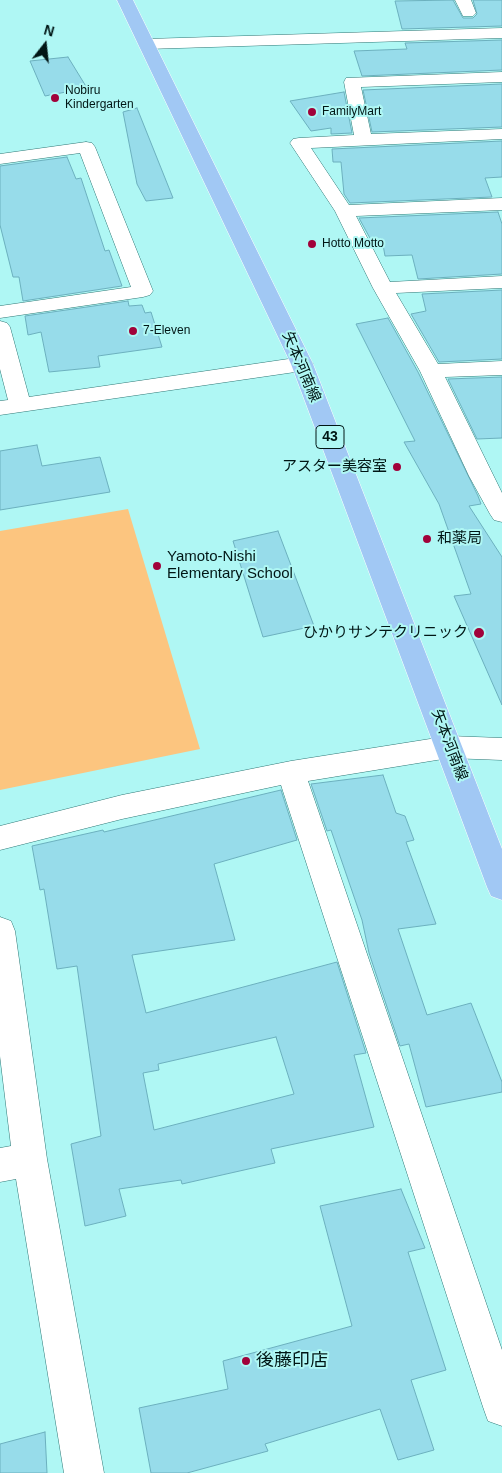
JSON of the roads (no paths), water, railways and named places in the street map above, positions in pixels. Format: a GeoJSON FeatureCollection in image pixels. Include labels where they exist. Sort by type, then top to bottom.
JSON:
{"type":"FeatureCollection","features":[{"type":"Feature","properties":{"kind":"main road","name":"矢本河南線"},"geometry":{"type":"LineString","coordinates":[[125,0],[302,364],[502,887]]}},
{"type":"Feature","properties":{"kind":"street"},"geometry":{"type":"LineString","coordinates":[[147,44],[502,33]]}},
{"type":"Feature","properties":{"kind":"street"},"geometry":{"type":"LineString","coordinates":[[364,141],[352,82],[502,77]]}},
{"type":"Feature","properties":{"kind":"street"},"geometry":{"type":"LineString","coordinates":[[502,134],[299,143],[344,211],[384,288],[491,475],[502,514]]}},
{"type":"Feature","properties":{"kind":"street"},"geometry":{"type":"LineString","coordinates":[[0,159],[86,147],[143,291],[0,312]]}},
{"type":"Feature","properties":{"kind":"street"},"geometry":{"type":"LineString","coordinates":[[344,211],[502,204]]}},
{"type":"Feature","properties":{"kind":"street"},"geometry":{"type":"LineString","coordinates":[[384,288],[502,282]]}},
{"type":"Feature","properties":{"kind":"street"},"geometry":{"type":"LineString","coordinates":[[0,327],[10,406],[302,364]]}},
{"type":"Feature","properties":{"kind":"street"},"geometry":{"type":"LineString","coordinates":[[431,372],[502,368]]}},
{"type":"Feature","properties":{"kind":"street"},"geometry":{"type":"LineString","coordinates":[[0,838],[122,807],[292,772],[449,747],[502,749]]}},
{"type":"Feature","properties":{"kind":"street"},"geometry":{"type":"LineString","coordinates":[[292,772],[502,1407]]}},
{"type":"Feature","properties":{"kind":"street"},"geometry":{"type":"LineString","coordinates":[[0,931],[15,1162],[84,1473]]}},
{"type":"Feature","properties":{"kind":"place","name":"Nobiru Kindergarten"},"geometry":{"type":"Point","coordinates":[55,98]}},
{"type":"Feature","properties":{"kind":"place","name":"FamilyMart"},"geometry":{"type":"Point","coordinates":[312,112]}},
{"type":"Feature","properties":{"kind":"place","name":"Hotto Motto"},"geometry":{"type":"Point","coordinates":[312,244]}},
{"type":"Feature","properties":{"kind":"place","name":"7-Eleven"},"geometry":{"type":"Point","coordinates":[133,331]}},
{"type":"Feature","properties":{"kind":"place","name":"アスター美容室"},"geometry":{"type":"Point","coordinates":[397,467]}},
{"type":"Feature","properties":{"kind":"place","name":"和薬局"},"geometry":{"type":"Point","coordinates":[427,539]}},
{"type":"Feature","properties":{"kind":"place","name":"Yamoto-Nishi Elementary School"},"geometry":{"type":"Point","coordinates":[157,566]}},
{"type":"Feature","properties":{"kind":"place","name":"ひかりサンテクリニック"},"geometry":{"type":"Point","coordinates":[479,633]}},
{"type":"Feature","properties":{"kind":"place","name":"後藤印店"},"geometry":{"type":"Point","coordinates":[246,1361]}}]}
